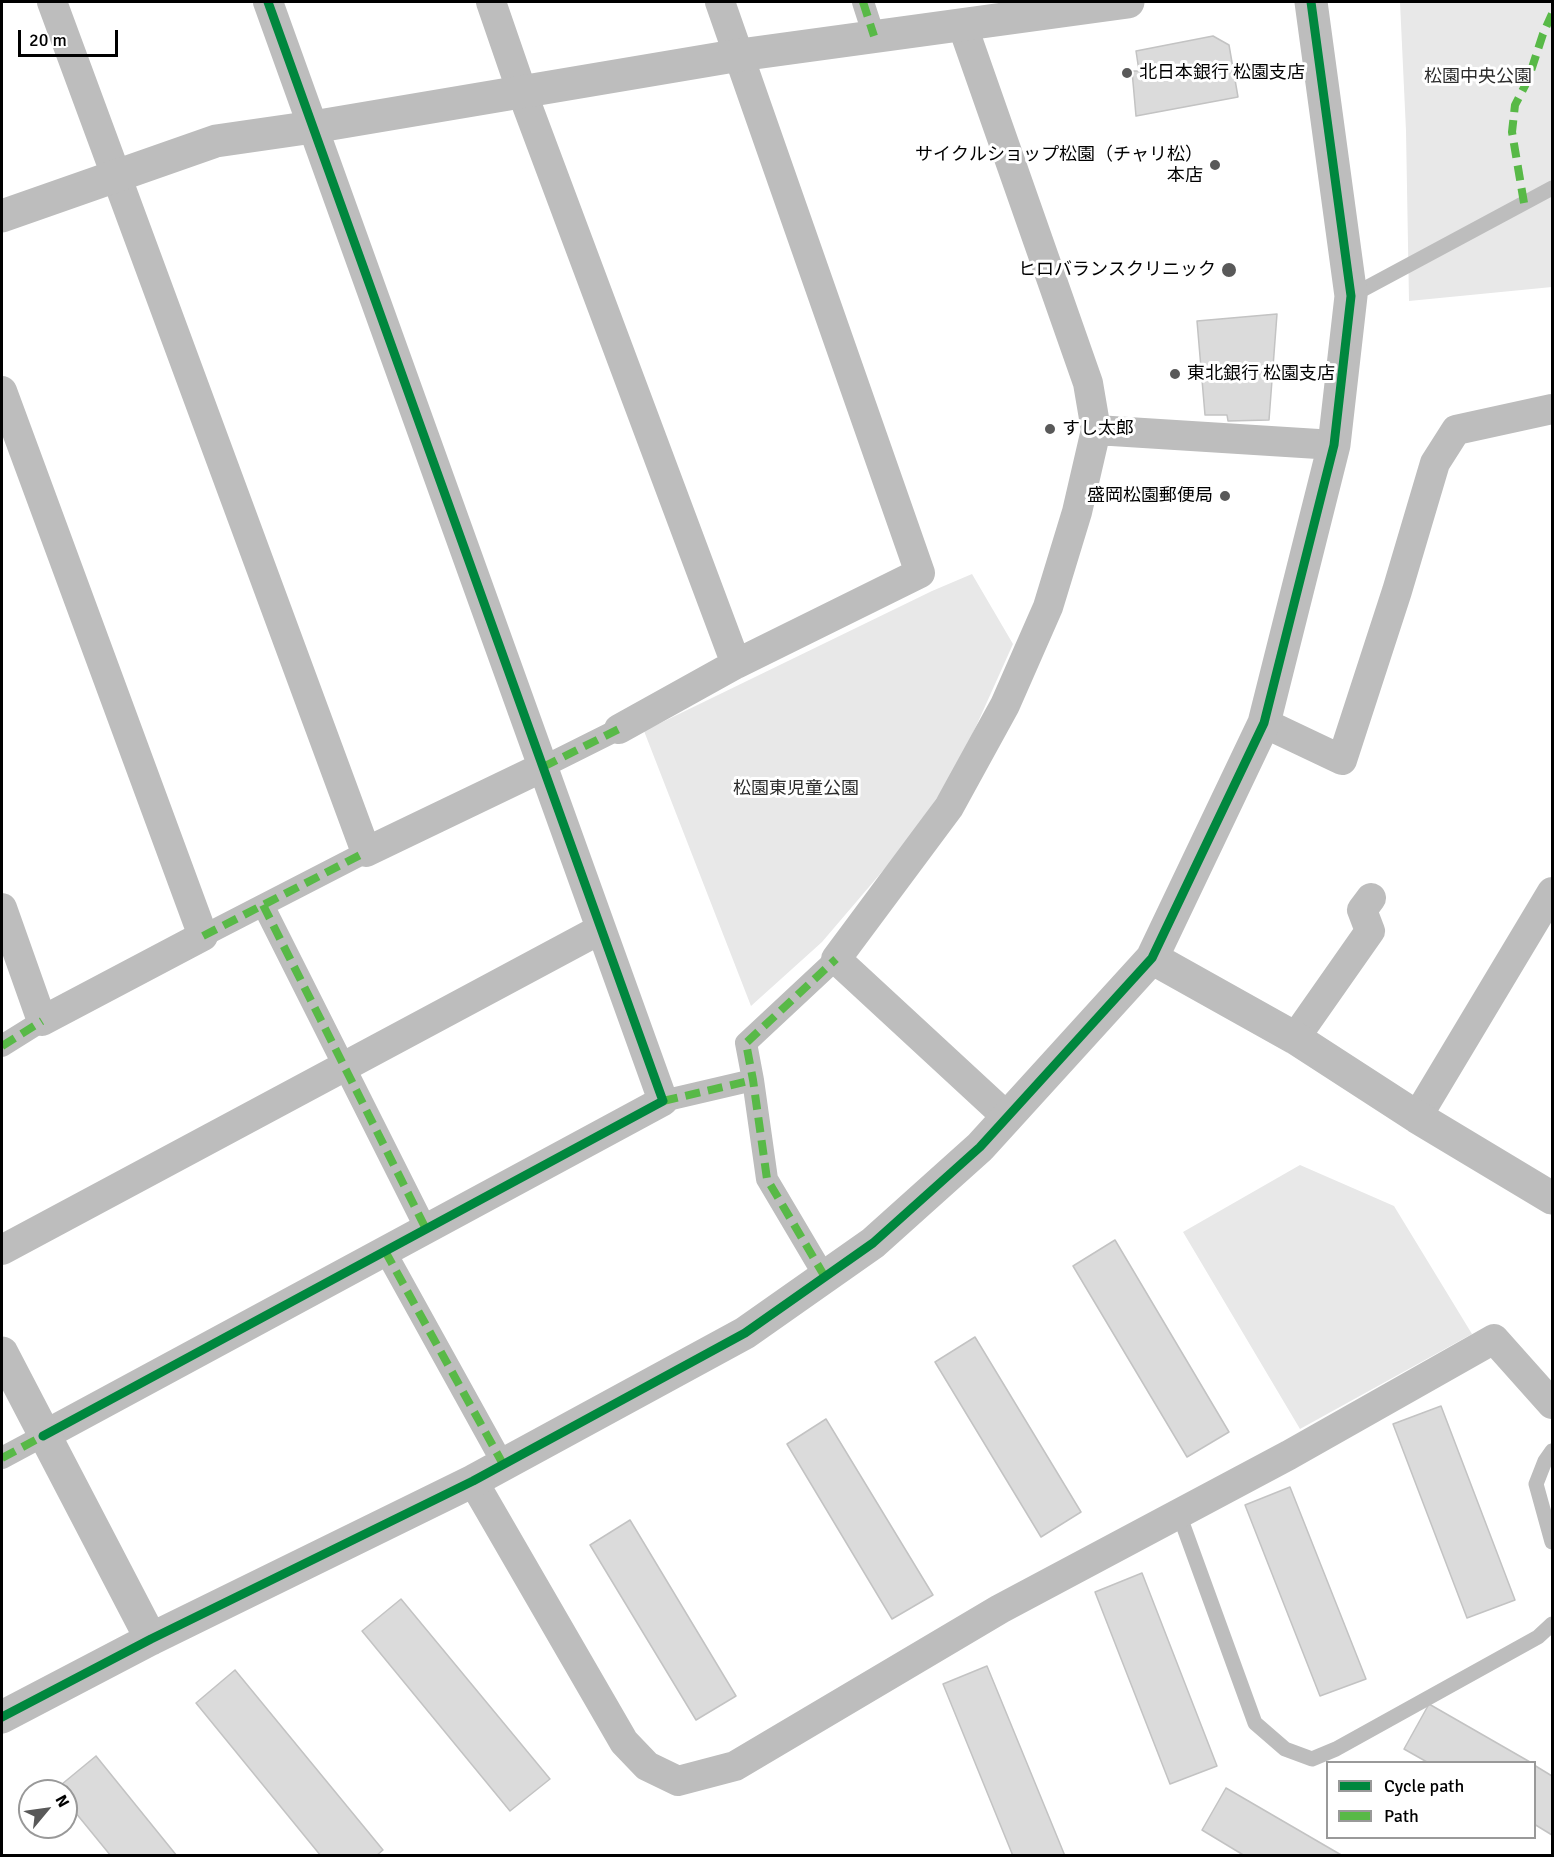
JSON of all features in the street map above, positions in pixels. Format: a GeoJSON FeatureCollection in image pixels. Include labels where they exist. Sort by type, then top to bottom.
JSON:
{"type":"FeatureCollection","features":[{"type":"Feature","properties":{"kind":"street"},"geometry":{"type":"LineString","coordinates":[[52,2],[366,852]]}},
{"type":"Feature","properties":{"kind":"street"},"geometry":{"type":"LineString","coordinates":[[268,2],[663,1101]]}},
{"type":"Feature","properties":{"kind":"street"},"geometry":{"type":"LineString","coordinates":[[491,2],[522,92],[736,664]]}},
{"type":"Feature","properties":{"kind":"street"},"geometry":{"type":"LineString","coordinates":[[2,1046],[42,1021],[263,905],[366,852],[619,729],[736,664],[920,573],[720,2]]}},
{"type":"Feature","properties":{"kind":"street"},"geometry":{"type":"LineString","coordinates":[[862,2],[874,36]]}},
{"type":"Feature","properties":{"kind":"street"},"geometry":{"type":"LineString","coordinates":[[2,216],[216,141],[313,127],[740,55],[1128,2]]}},
{"type":"Feature","properties":{"kind":"street"},"geometry":{"type":"LineString","coordinates":[[2,1717],[151,1639],[472,1481],[746,1333],[873,1243],[980,1147],[1152,958],[1264,723],[1334,445],[1351,296],[1311,2]]}},
{"type":"Feature","properties":{"kind":"street"},"geometry":{"type":"LineString","coordinates":[[825,1277],[766,1179],[746,1043],[836,959],[949,807],[1005,705],[1048,607],[1077,512],[1096,430],[1088,383],[962,24]]}},
{"type":"Feature","properties":{"kind":"street"},"geometry":{"type":"LineString","coordinates":[[2,391],[203,936]]}},
{"type":"Feature","properties":{"kind":"street"},"geometry":{"type":"LineString","coordinates":[[1264,723],[1342,760],[1397,591],[1435,463],[1456,430],[1552,409]]}},
{"type":"Feature","properties":{"kind":"street"},"geometry":{"type":"LineString","coordinates":[[1096,430],[1334,445]]}},
{"type":"Feature","properties":{"kind":"street"},"geometry":{"type":"LineString","coordinates":[[1417,1117],[1552,892]]}},
{"type":"Feature","properties":{"kind":"street"},"geometry":{"type":"LineString","coordinates":[[1295,1038],[1370,931],[1362,910],[1371,898]]}},
{"type":"Feature","properties":{"kind":"street"},"geometry":{"type":"LineString","coordinates":[[263,905],[426,1229]]}},
{"type":"Feature","properties":{"kind":"street"},"geometry":{"type":"LineString","coordinates":[[2,908],[42,1021]]}},
{"type":"Feature","properties":{"kind":"street"},"geometry":{"type":"LineString","coordinates":[[2,1250],[601,929]]}},
{"type":"Feature","properties":{"kind":"street"},"geometry":{"type":"LineString","coordinates":[[1152,958],[1295,1038],[1417,1117],[1552,1198]]}},
{"type":"Feature","properties":{"kind":"street"},"geometry":{"type":"LineString","coordinates":[[836,959],[1007,1117]]}},
{"type":"Feature","properties":{"kind":"street"},"geometry":{"type":"LineString","coordinates":[[2,1458],[663,1101],[753,1080]]}},
{"type":"Feature","properties":{"kind":"street"},"geometry":{"type":"LineString","coordinates":[[385,1251],[503,1464]]}},
{"type":"Feature","properties":{"kind":"street"},"geometry":{"type":"LineString","coordinates":[[472,1481],[624,1742],[647,1766],[678,1781],[735,1766],[1000,1609],[1289,1455],[1494,1339],[1552,1404]]}},
{"type":"Feature","properties":{"kind":"street"},"geometry":{"type":"LineString","coordinates":[[2,1353],[43,1436],[151,1639]]}},
{"type":"Feature","properties":{"kind":"lane"},"geometry":{"type":"LineString","coordinates":[[1351,296],[1552,188]]}},
{"type":"Feature","properties":{"kind":"lane"},"geometry":{"type":"LineString","coordinates":[[1552,1451],[1545,1461],[1536,1484],[1552,1542]]}},
{"type":"Feature","properties":{"kind":"lane"},"geometry":{"type":"LineString","coordinates":[[1179,1514],[1255,1723],[1285,1749],[1312,1759],[1336,1749],[1528,1643],[1552,1624]]}},
{"type":"Feature","properties":{"kind":"green space","name":"松園中央公園"},"geometry":{"type":"Polygon","coordinates":[[[1400,2],[1552,2],[1552,287],[1409,301],[1406,131],[1400,2]]]}},
{"type":"Feature","properties":{"kind":"green space","name":"松園東児童公園"},"geometry":{"type":"Polygon","coordinates":[[[972,574],[1013,644],[956,771],[898,853],[822,942],[751,1006],[644,731],[932,591],[972,574]]]}},
{"type":"Feature","properties":{"kind":"green space"},"geometry":{"type":"Polygon","coordinates":[[[1300,1165],[1394,1206],[1472,1334],[1300,1429],[1183,1232],[1300,1165]]]}},
{"type":"Feature","properties":{"kind":"building"},"geometry":{"type":"Polygon","coordinates":[[[1213,36],[1229,45],[1238,97],[1136,116],[1132,71],[1139,71],[1136,51],[1213,36]]]}},
{"type":"Feature","properties":{"kind":"building"},"geometry":{"type":"Polygon","coordinates":[[[1277,314],[1269,420],[1228,421],[1227,415],[1205,415],[1197,321],[1277,314]]]}},
{"type":"Feature","properties":{"kind":"building"},"geometry":{"type":"Polygon","coordinates":[[[1115,1240],[1229,1432],[1187,1457],[1073,1266],[1115,1240]]]}},
{"type":"Feature","properties":{"kind":"building"},"geometry":{"type":"Polygon","coordinates":[[[975,1337],[1081,1512],[1041,1537],[935,1362],[975,1337]]]}},
{"type":"Feature","properties":{"kind":"building"},"geometry":{"type":"Polygon","coordinates":[[[1441,1406],[1515,1600],[1467,1618],[1393,1424],[1441,1406]]]}},
{"type":"Feature","properties":{"kind":"building"},"geometry":{"type":"Polygon","coordinates":[[[826,1419],[933,1595],[892,1619],[787,1444],[826,1419]]]}},
{"type":"Feature","properties":{"kind":"building"},"geometry":{"type":"Polygon","coordinates":[[[1290,1487],[1366,1679],[1320,1696],[1245,1505],[1290,1487]]]}},
{"type":"Feature","properties":{"kind":"building"},"geometry":{"type":"Polygon","coordinates":[[[630,1520],[736,1696],[696,1720],[590,1545],[630,1520]]]}},
{"type":"Feature","properties":{"kind":"building"},"geometry":{"type":"Polygon","coordinates":[[[1142,1573],[1217,1766],[1170,1784],[1095,1592],[1142,1573]]]}},
{"type":"Feature","properties":{"kind":"building"},"geometry":{"type":"Polygon","coordinates":[[[401,1599],[550,1779],[510,1811],[362,1631],[401,1599]]]}},
{"type":"Feature","properties":{"kind":"building"},"geometry":{"type":"Polygon","coordinates":[[[987,1666],[1065,1856],[1013,1856],[943,1684],[987,1666]]]}},
{"type":"Feature","properties":{"kind":"building"},"geometry":{"type":"Polygon","coordinates":[[[235,1670],[383,1850],[376,1856],[321,1856],[196,1703],[235,1670]]]}},
{"type":"Feature","properties":{"kind":"building"},"geometry":{"type":"Polygon","coordinates":[[[1429,1704],[1528,1761],[1425,1761],[1404,1749],[1429,1704]]]}},
{"type":"Feature","properties":{"kind":"building"},"geometry":{"type":"Polygon","coordinates":[[[96,1756],[177,1856],[111,1856],[78,1816],[78,1779],[68,1779],[96,1756]]]}},
{"type":"Feature","properties":{"kind":"building"},"geometry":{"type":"Polygon","coordinates":[[[1536,1766],[1552,1776],[1552,1835],[1536,1825],[1536,1766]]]}},
{"type":"Feature","properties":{"kind":"building"},"geometry":{"type":"Polygon","coordinates":[[[1226,1788],[1343,1856],[1245,1856],[1202,1830],[1226,1788]]]}},
{"type":"Feature","properties":{"kind":"marked path"},"geometry":{"type":"LineString","coordinates":[[863,2],[874,36]]}},
{"type":"Feature","properties":{"kind":"marked path"},"geometry":{"type":"LineString","coordinates":[[1524,203],[1512,132],[1515,105],[1528,80],[1552,14]]}},
{"type":"Feature","properties":{"kind":"marked path"},"geometry":{"type":"LineString","coordinates":[[543,767],[619,729]]}},
{"type":"Feature","properties":{"kind":"marked path"},"geometry":{"type":"LineString","coordinates":[[203,936],[366,852]]}},
{"type":"Feature","properties":{"kind":"marked path"},"geometry":{"type":"LineString","coordinates":[[263,905],[426,1229]]}},
{"type":"Feature","properties":{"kind":"marked path"},"geometry":{"type":"LineString","coordinates":[[825,1277],[767,1179],[746,1043],[836,959]]}},
{"type":"Feature","properties":{"kind":"marked path"},"geometry":{"type":"LineString","coordinates":[[2,1046],[42,1021]]}},
{"type":"Feature","properties":{"kind":"marked path"},"geometry":{"type":"LineString","coordinates":[[663,1101],[753,1080]]}},
{"type":"Feature","properties":{"kind":"marked path"},"geometry":{"type":"LineString","coordinates":[[385,1251],[503,1464]]}},
{"type":"Feature","properties":{"kind":"marked path"},"geometry":{"type":"LineString","coordinates":[[2,1458],[43,1436]]}},
{"type":"Feature","properties":{"kind":"cycle path"},"geometry":{"type":"LineString","coordinates":[[43,1436],[663,1101],[268,2]]}},
{"type":"Feature","properties":{"kind":"cycle path"},"geometry":{"type":"LineString","coordinates":[[2,1717],[151,1639],[473,1481],[745,1333],[873,1243],[980,1147],[1152,958],[1264,723],[1334,445],[1351,296],[1311,2]]}},
{"type":"Feature","properties":{"kind":"place","name":"北日本銀行 松園支店"},"geometry":{"type":"Point","coordinates":[1127,73]}},
{"type":"Feature","properties":{"kind":"place","name":"サイクルショップ松園（チャリ松） 本店"},"geometry":{"type":"Point","coordinates":[1215,165]}},
{"type":"Feature","properties":{"kind":"place","name":"ヒロバランスクリニック"},"geometry":{"type":"Point","coordinates":[1229,270]}},
{"type":"Feature","properties":{"kind":"place","name":"東北銀行 松園支店"},"geometry":{"type":"Point","coordinates":[1175,374]}},
{"type":"Feature","properties":{"kind":"place","name":"すし太郎"},"geometry":{"type":"Point","coordinates":[1050,429]}},
{"type":"Feature","properties":{"kind":"place","name":"盛岡松園郵便局"},"geometry":{"type":"Point","coordinates":[1225,496]}}]}
